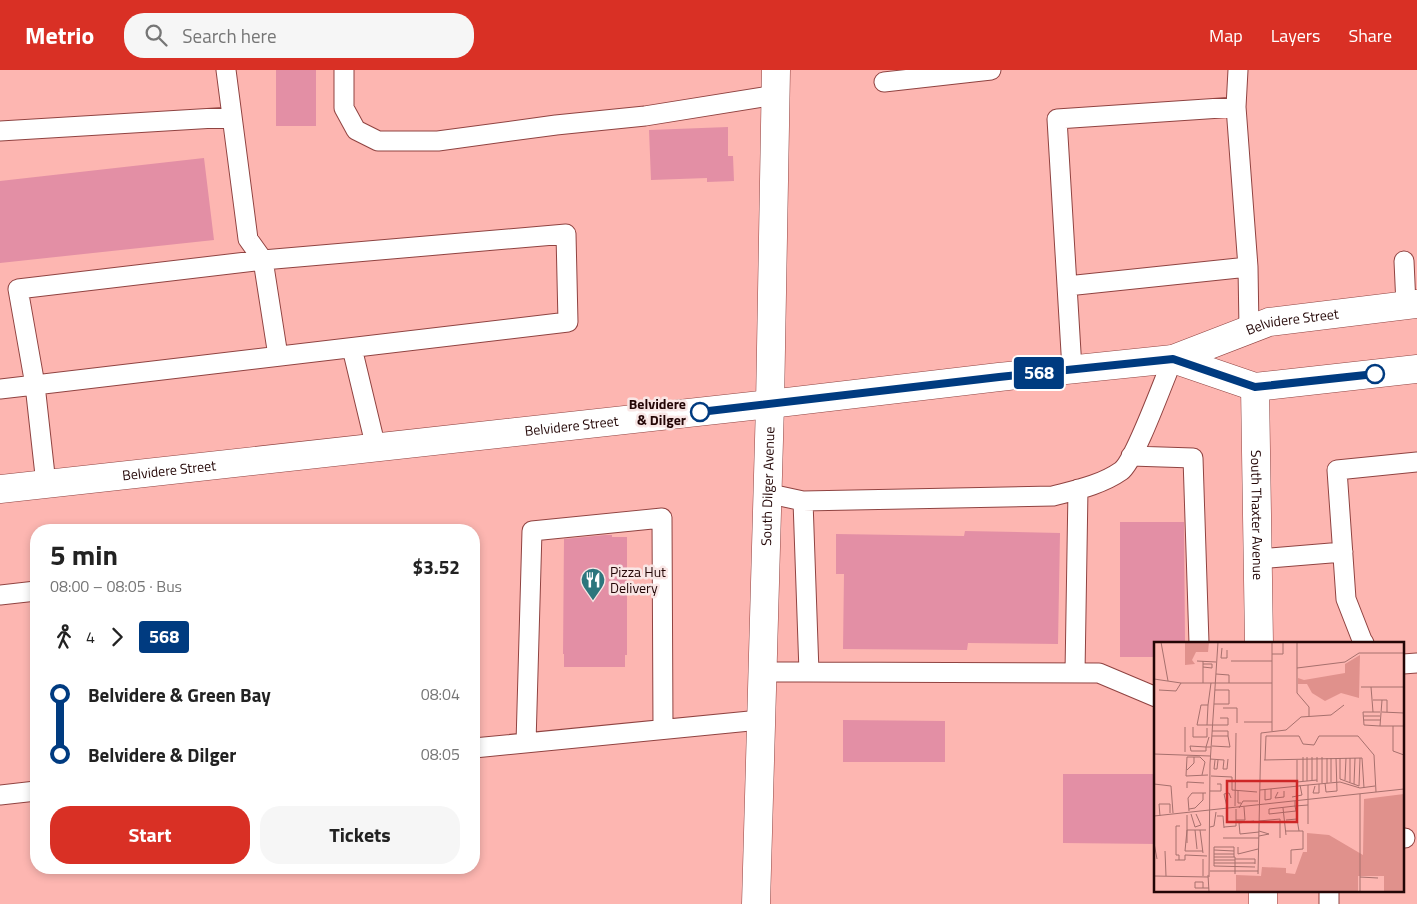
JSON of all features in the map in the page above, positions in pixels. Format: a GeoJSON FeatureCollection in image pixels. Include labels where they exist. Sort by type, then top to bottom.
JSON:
{"type":"FeatureCollection","features":[{"type":"Feature","properties":{"kind":"main road","name":"South Dilger Avenue"},"geometry":{"type":"LineString","coordinates":[[756,904],[766,493],[770,404],[775,82]]}},
{"type":"Feature","properties":{"kind":"main road","name":"Belvidere Street"},"geometry":{"type":"LineString","coordinates":[[0,490],[1173,359],[1270,322],[1411,305]]}},
{"type":"Feature","properties":{"kind":"main road","name":"Belvidere Street"},"geometry":{"type":"LineString","coordinates":[[1173,359],[1255,387],[1417,370]]}},
{"type":"Feature","properties":{"kind":"main road","name":"South Thaxter Avenue"},"geometry":{"type":"LineString","coordinates":[[1255,387],[1259,642]]}},
{"type":"Feature","properties":{"kind":"lane"},"geometry":{"type":"LineString","coordinates":[[226,70],[248,239],[263,260],[278,356]]}},
{"type":"Feature","properties":{"kind":"lane"},"geometry":{"type":"LineString","coordinates":[[344,70],[344,108],[356,130],[378,141],[438,141],[556,125],[645,116],[775,82]]}},
{"type":"Feature","properties":{"kind":"lane"},"geometry":{"type":"LineString","coordinates":[[884,82],[991,70]]}},
{"type":"Feature","properties":{"kind":"lane"},"geometry":{"type":"LineString","coordinates":[[1238,70],[1236,107],[1248,266],[1249,329]]}},
{"type":"Feature","properties":{"kind":"lane"},"geometry":{"type":"LineString","coordinates":[[1072,369],[1057,119],[1236,107]]}},
{"type":"Feature","properties":{"kind":"lane"},"geometry":{"type":"LineString","coordinates":[[0,131],[232,117]]}},
{"type":"Feature","properties":{"kind":"lane"},"geometry":{"type":"LineString","coordinates":[[0,389],[35,385],[278,356],[352,348],[568,322],[566,234],[263,260],[18,289],[35,385],[46,484]]}},
{"type":"Feature","properties":{"kind":"lane"},"geometry":{"type":"LineString","coordinates":[[1404,261],[1411,305]]}},
{"type":"Feature","properties":{"kind":"lane"},"geometry":{"type":"LineString","coordinates":[[1067,286],[1248,266]]}},
{"type":"Feature","properties":{"kind":"lane"},"geometry":{"type":"LineString","coordinates":[[352,348],[376,448]]}},
{"type":"Feature","properties":{"kind":"lane"},"geometry":{"type":"LineString","coordinates":[[766,493],[803,501],[1053,496],[1091,486],[1123,470],[1140,439],[1173,359]]}},
{"type":"Feature","properties":{"kind":"lane"},"geometry":{"type":"LineString","coordinates":[[1131,456],[1193,458],[1199,642]]}},
{"type":"Feature","properties":{"kind":"lane"},"geometry":{"type":"LineString","coordinates":[[1363,642],[1346,599],[1337,470],[1417,462]]}},
{"type":"Feature","properties":{"kind":"lane"},"geometry":{"type":"LineString","coordinates":[[1075,673],[1078,489]]}},
{"type":"Feature","properties":{"kind":"lane"},"geometry":{"type":"LineString","coordinates":[[803,501],[808,672]]}},
{"type":"Feature","properties":{"kind":"lane"},"geometry":{"type":"LineString","coordinates":[[526,743],[532,530],[662,518],[663,729]]}},
{"type":"Feature","properties":{"kind":"lane"},"geometry":{"type":"LineString","coordinates":[[1257,559],[1343,552]]}},
{"type":"Feature","properties":{"kind":"lane"},"geometry":{"type":"LineString","coordinates":[[0,595],[30,592]]}},
{"type":"Feature","properties":{"kind":"lane"},"geometry":{"type":"LineString","coordinates":[[1404,664],[1417,663]]}},
{"type":"Feature","properties":{"kind":"lane"},"geometry":{"type":"LineString","coordinates":[[761,672],[1099,673],[1154,696]]}},
{"type":"Feature","properties":{"kind":"lane"},"geometry":{"type":"LineString","coordinates":[[480,747],[760,720]]}},
{"type":"Feature","properties":{"kind":"lane"},"geometry":{"type":"LineString","coordinates":[[0,795],[30,792]]}},
{"type":"Feature","properties":{"kind":"building"},"geometry":{"type":"Polygon","coordinates":[[[276,70],[316,70],[316,126],[276,126],[276,70]]]}},
{"type":"Feature","properties":{"kind":"building"},"geometry":{"type":"Polygon","coordinates":[[[728,127],[728,156],[733,156],[734,181],[707,182],[707,178],[651,180],[649,130],[728,127]]]}},
{"type":"Feature","properties":{"kind":"building"},"geometry":{"type":"Polygon","coordinates":[[[204,158],[214,240],[0,263],[0,181],[204,158]]]}},
{"type":"Feature","properties":{"kind":"building"},"geometry":{"type":"Polygon","coordinates":[[[1120,522],[1184,522],[1185,642],[1154,642],[1154,657],[1120,657],[1120,522]]]}},
{"type":"Feature","properties":{"kind":"building"},"geometry":{"type":"Polygon","coordinates":[[[965,531],[1060,533],[1058,644],[968,643],[967,650],[843,649],[844,574],[836,574],[836,534],[964,536],[965,531]]]}},
{"type":"Feature","properties":{"kind":"building","name":"Pizza Hut Delivery"},"geometry":{"type":"Polygon","coordinates":[[[605,535],[627,537],[627,655],[625,655],[625,667],[564,667],[564,539],[605,535]]]}},
{"type":"Feature","properties":{"kind":"building"},"geometry":{"type":"Polygon","coordinates":[[[843,720],[945,721],[945,762],[843,762],[843,720]]]}},
{"type":"Feature","properties":{"kind":"building"},"geometry":{"type":"Polygon","coordinates":[[[1063,774],[1154,774],[1154,844],[1063,843],[1063,774]]]}},
{"type":"Feature","properties":{"kind":"bus line","name":"568"},"geometry":{"type":"LineString","coordinates":[[700,412],[1173,359],[1255,387],[1375,374]]}},
{"type":"Feature","properties":{"kind":"place","name":"Belvidere & Dilger"},"geometry":{"type":"Point","coordinates":[700,412]}},
{"type":"Feature","properties":{"kind":"place","name":"Pizza Hut Delivery"},"geometry":{"type":"Point","coordinates":[593,601]}}]}
